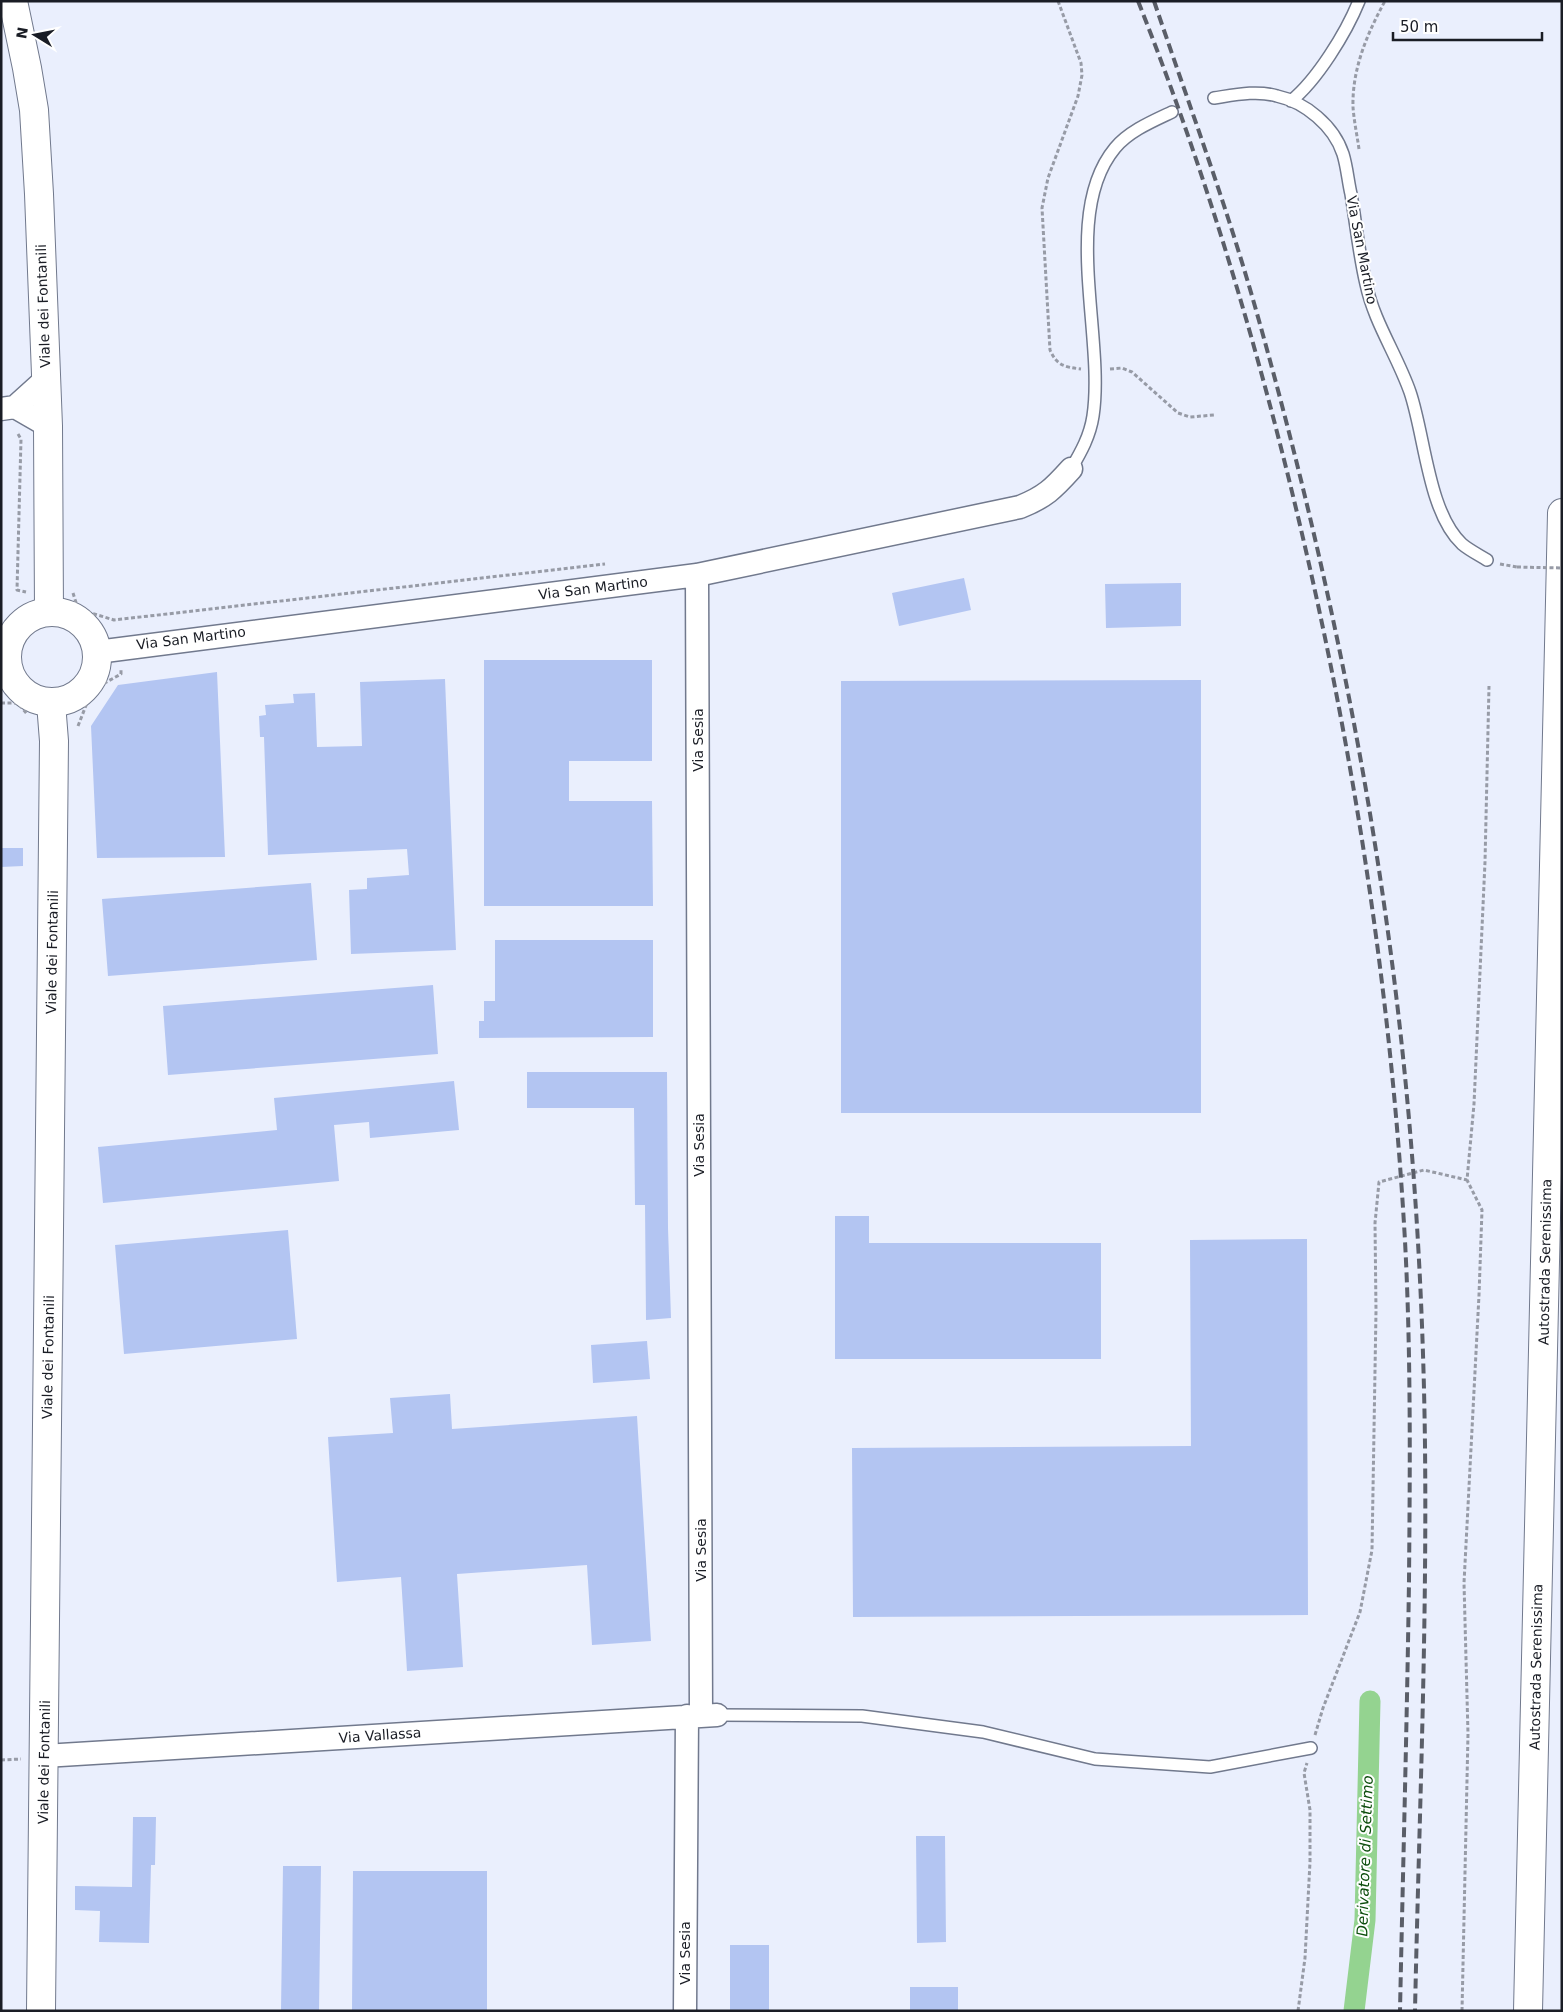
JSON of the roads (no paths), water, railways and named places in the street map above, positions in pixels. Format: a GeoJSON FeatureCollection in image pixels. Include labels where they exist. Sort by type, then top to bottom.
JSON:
{"type":"FeatureCollection","features":[{"type":"Feature","properties":{"kind":"main road","name":"Viale dei Fontanili"},"geometry":{"type":"LineString","coordinates":[[13,1],[28,68],[34,110],[48,426],[49,612]]}},
{"type":"Feature","properties":{"kind":"main road","name":"Autostrada Serenissima"},"geometry":{"type":"LineString","coordinates":[[1528,2011],[1562,513]]}},
{"type":"Feature","properties":{"kind":"main road"},"geometry":{"type":"LineString","coordinates":[[49,612],[64,614],[78,620],[94,640],[108,650],[94,671],[86,688],[76,696],[64,701],[51,703],[31,697],[6,676],[7,651],[14,634],[26,620],[37,615],[49,612]]}},
{"type":"Feature","properties":{"kind":"main road","name":"Viale dei Fontanili"},"geometry":{"type":"LineString","coordinates":[[41,2011],[54,741],[51,703]]}},
{"type":"Feature","properties":{"kind":"street"},"geometry":{"type":"LineString","coordinates":[[46,379],[7,408],[48,426]]}},
{"type":"Feature","properties":{"kind":"street","name":"Via San Martino"},"geometry":{"type":"LineString","coordinates":[[108,650],[698,575],[1020,507],[1038,500],[1052,490],[1072,469]]}},
{"type":"Feature","properties":{"kind":"street","name":"Via Sesia"},"geometry":{"type":"LineString","coordinates":[[684,2011],[702,1716],[698,575]]}},
{"type":"Feature","properties":{"kind":"street","name":"Via Vallassa"},"geometry":{"type":"LineString","coordinates":[[44,1756],[702,1716]]}},
{"type":"Feature","properties":{"kind":"lane"},"geometry":{"type":"LineString","coordinates":[[1290,101],[1302,92],[1344,33],[1359,1]]}},
{"type":"Feature","properties":{"kind":"lane","name":"Via San Martino"},"geometry":{"type":"LineString","coordinates":[[1214,98],[1244,93],[1277,96],[1302,106],[1322,122],[1336,138],[1343,153],[1366,284],[1373,309],[1410,393],[1427,456],[1432,486],[1452,532],[1462,544],[1487,560]]}},
{"type":"Feature","properties":{"kind":"lane"},"geometry":{"type":"LineString","coordinates":[[1072,469],[1087,440],[1093,418],[1095,390],[1087,234],[1091,200],[1102,171],[1115,148],[1144,125],[1172,112]]}},
{"type":"Feature","properties":{"kind":"lane"},"geometry":{"type":"LineString","coordinates":[[702,1716],[862,1716],[983,1732],[1095,1759],[1210,1767],[1311,1748]]}},
{"type":"Feature","properties":{"kind":"waterway","name":"Derivatore di Settimo"},"geometry":{"type":"LineString","coordinates":[[1354,2011],[1365,1920],[1370,1701]]}},
{"type":"Feature","properties":{"kind":"railway"},"geometry":{"type":"LineString","coordinates":[[1138,1],[1164,68],[1211,204],[1233,273],[1272,411],[1306,551],[1342,722],[1357,807],[1382,980],[1399,1154],[1407,1283],[1409,1368],[1409,1580],[1400,2011]]}},
{"type":"Feature","properties":{"kind":"railway"},"geometry":{"type":"LineString","coordinates":[[1154,1],[1219,189],[1243,265],[1295,457],[1314,534],[1347,690],[1362,768],[1387,925],[1409,1120],[1422,1315],[1424,1381],[1425,1587],[1415,2011]]}}]}
